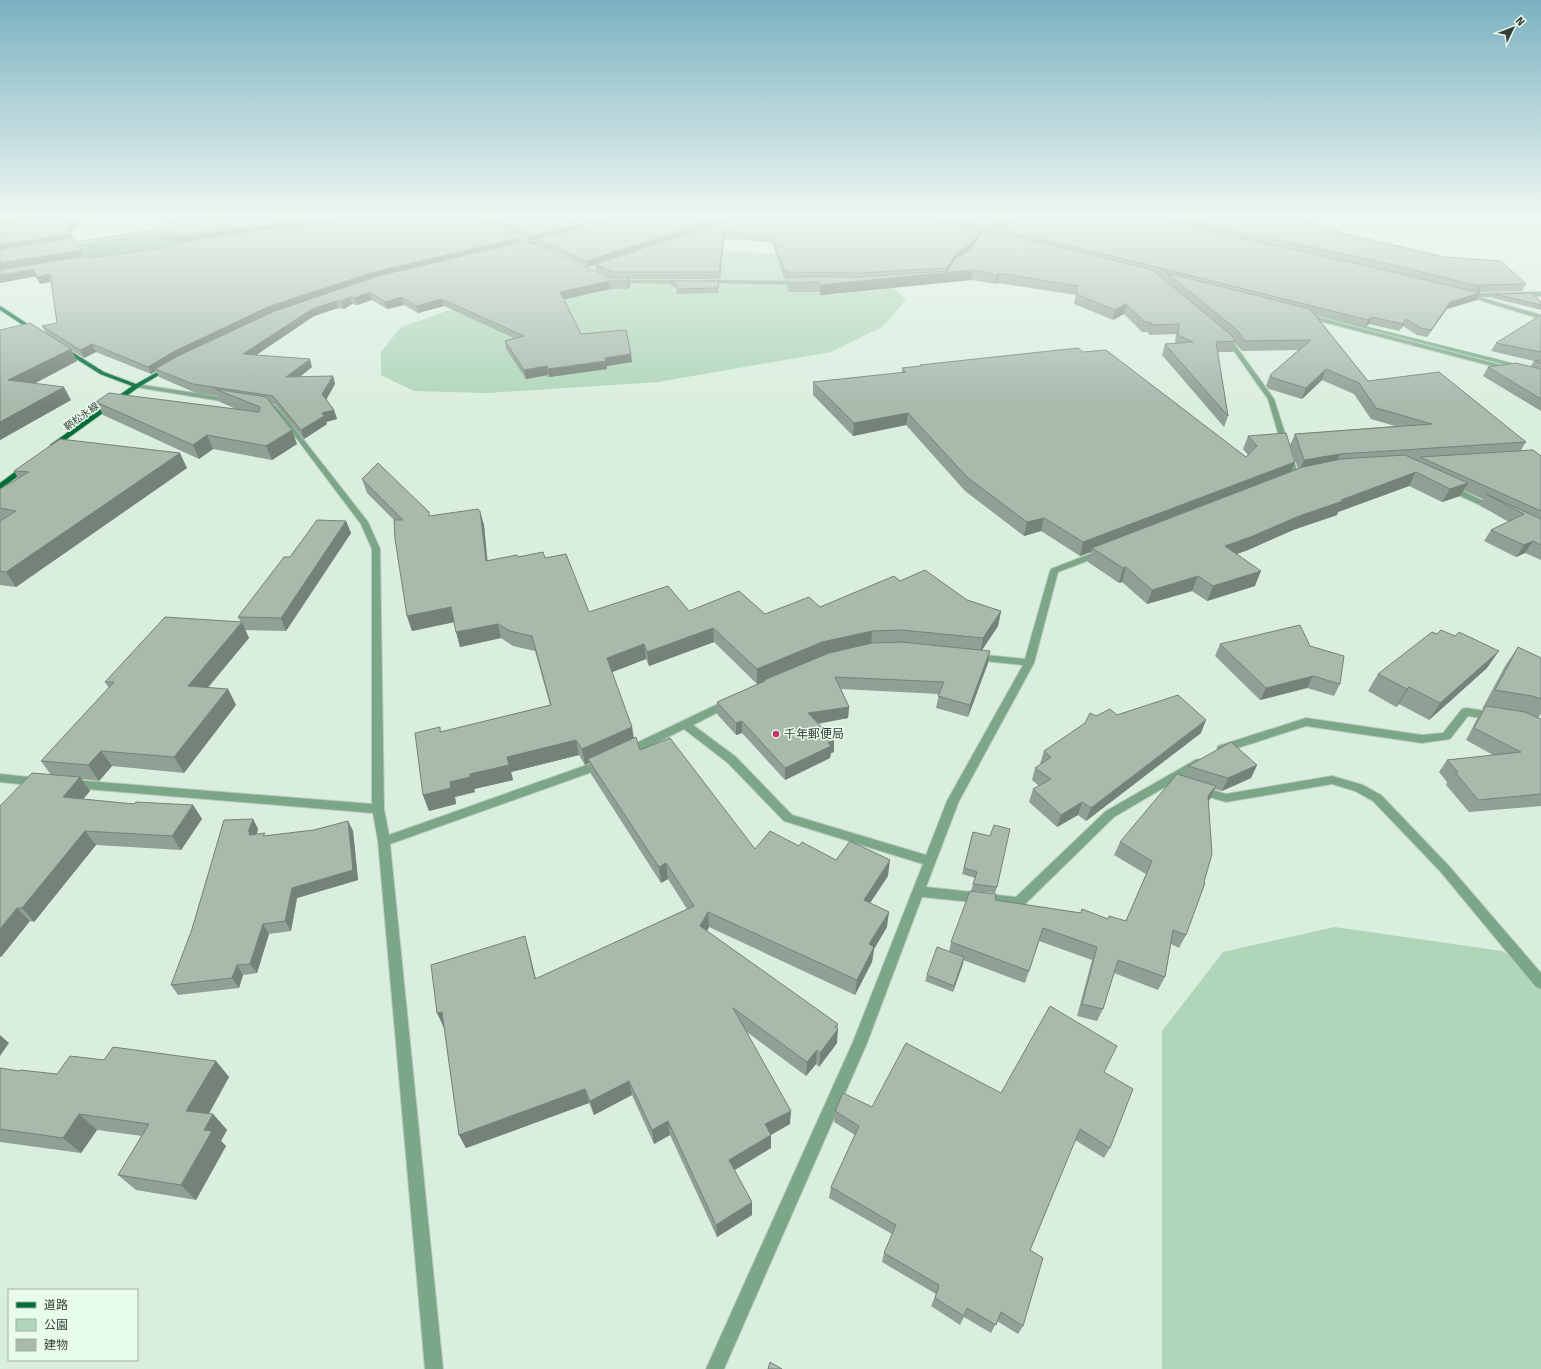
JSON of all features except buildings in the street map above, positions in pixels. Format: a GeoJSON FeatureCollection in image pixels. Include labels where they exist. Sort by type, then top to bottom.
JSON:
{"type":"FeatureCollection","features":[{"type":"Feature","properties":{"kind":"main road"},"geometry":{"type":"LineString","coordinates":[[0,308],[45,336]]}},
{"type":"Feature","properties":{"kind":"main road"},"geometry":{"type":"LineString","coordinates":[[57,345],[102,373],[137,386]]}},
{"type":"Feature","properties":{"kind":"main road","name":"鞆松永線"},"geometry":{"type":"LineString","coordinates":[[50,450],[137,386],[173,365]]}},
{"type":"Feature","properties":{"kind":"main road"},"geometry":{"type":"LineString","coordinates":[[0,487],[31,464]]}},
{"type":"Feature","properties":{"kind":"street"},"geometry":{"type":"LineString","coordinates":[[612,282],[688,282]]}},
{"type":"Feature","properties":{"kind":"street"},"geometry":{"type":"LineString","coordinates":[[696,282],[805,283]]}},
{"type":"Feature","properties":{"kind":"street"},"geometry":{"type":"LineString","coordinates":[[1457,292],[1541,317]]}},
{"type":"Feature","properties":{"kind":"street"},"geometry":{"type":"LineString","coordinates":[[1471,295],[1541,294]]}},
{"type":"Feature","properties":{"kind":"street"},"geometry":{"type":"LineString","coordinates":[[1297,314],[1518,371]]}},
{"type":"Feature","properties":{"kind":"street"},"geometry":{"type":"LineString","coordinates":[[1219,332],[1231,343],[1271,399],[1291,479],[1308,475]]}},
{"type":"Feature","properties":{"kind":"street"},"geometry":{"type":"LineString","coordinates":[[137,386],[274,407],[365,524],[376,549],[378,809],[384,841],[434,1369]]}},
{"type":"Feature","properties":{"kind":"street"},"geometry":{"type":"LineString","coordinates":[[1443,484],[1498,510]]}},
{"type":"Feature","properties":{"kind":"street"},"geometry":{"type":"LineString","coordinates":[[715,1369],[860,1043],[953,801],[1029,663],[1054,571],[1112,548]]}},
{"type":"Feature","properties":{"kind":"street"},"geometry":{"type":"LineString","coordinates":[[968,656],[1029,663]]}},
{"type":"Feature","properties":{"kind":"street"},"geometry":{"type":"LineString","coordinates":[[384,841],[598,766],[740,697]]}},
{"type":"Feature","properties":{"kind":"street"},"geometry":{"type":"LineString","coordinates":[[918,891],[1018,903],[1110,814],[1221,750],[1306,722],[1422,739],[1446,736],[1466,712],[1503,718]]}},
{"type":"Feature","properties":{"kind":"street"},"geometry":{"type":"LineString","coordinates":[[685,724],[732,760],[788,818],[929,861]]}},
{"type":"Feature","properties":{"kind":"street"},"geometry":{"type":"LineString","coordinates":[[0,778],[47,782]]}},
{"type":"Feature","properties":{"kind":"street"},"geometry":{"type":"LineString","coordinates":[[1169,780],[1226,798],[1332,780],[1359,788],[1377,798],[1444,868],[1541,983]]}},
{"type":"Feature","properties":{"kind":"street"},"geometry":{"type":"LineString","coordinates":[[63,784],[378,809]]}},
{"type":"Feature","properties":{"kind":"green space"},"geometry":{"type":"Polygon","coordinates":[[[542,278],[878,278],[885,280],[906,300],[882,327],[831,352],[658,382],[487,393],[414,391],[381,375],[381,352],[401,327],[542,278]]]}},
{"type":"Feature","properties":{"kind":"green space"},"geometry":{"type":"Polygon","coordinates":[[[1335,927],[1502,951],[1541,972],[1541,1369],[1162,1369],[1162,1031],[1223,952],[1335,927]]]}},
{"type":"Feature","properties":{"kind":"waterway"},"geometry":{"type":"LineString","coordinates":[[1166,278],[1178,281]]}},
{"type":"Feature","properties":{"kind":"waterway"},"geometry":{"type":"LineString","coordinates":[[1302,312],[1541,372]]}},
{"type":"Feature","properties":{"kind":"place","name":"千年郵便局"},"geometry":{"type":"Point","coordinates":[776,734]}}]}
